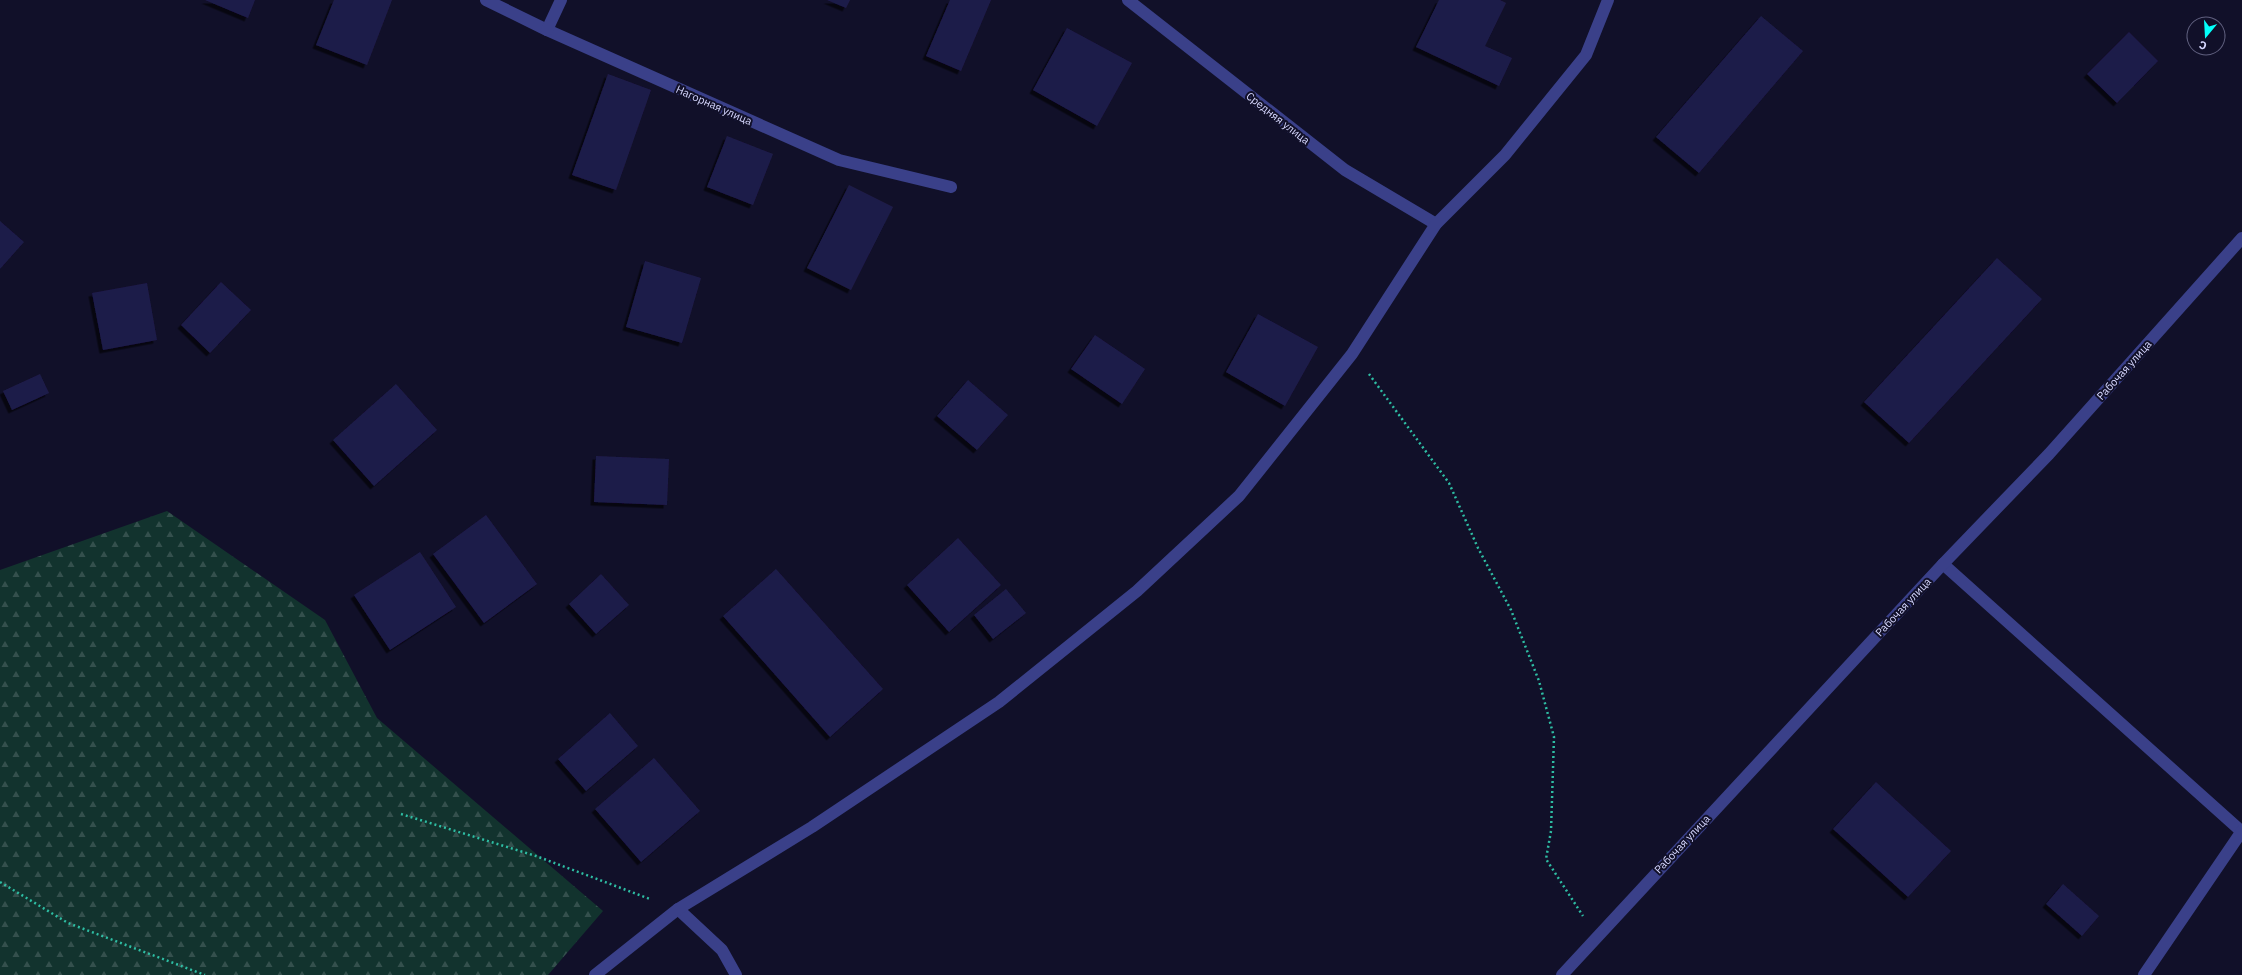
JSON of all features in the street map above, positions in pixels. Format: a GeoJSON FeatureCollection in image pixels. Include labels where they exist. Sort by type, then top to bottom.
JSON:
{"type":"FeatureCollection","features":[{"type":"Feature","properties":{"kind":"street","name":"Нагорная улица"},"geometry":{"type":"LineString","coordinates":[[486,0],[546,30],[839,160],[951,188]]}},
{"type":"Feature","properties":{"kind":"street"},"geometry":{"type":"LineString","coordinates":[[546,30],[561,0]]}},
{"type":"Feature","properties":{"kind":"street","name":"Средняя улица"},"geometry":{"type":"LineString","coordinates":[[1128,0],[1345,170],[1436,224]]}},
{"type":"Feature","properties":{"kind":"street"},"geometry":{"type":"LineString","coordinates":[[595,975],[678,910],[812,827],[999,702],[1137,591],[1239,496],[1352,354],[1436,224],[1505,155],[1586,55],[1608,0]]}},
{"type":"Feature","properties":{"kind":"street","name":"Рабочая улица"},"geometry":{"type":"LineString","coordinates":[[1562,975],[1597,938],[1635,894],[1943,564],[2049,454],[2242,238]]}},
{"type":"Feature","properties":{"kind":"street"},"geometry":{"type":"LineString","coordinates":[[1943,564],[2242,831],[2144,975]]}},
{"type":"Feature","properties":{"kind":"street"},"geometry":{"type":"LineString","coordinates":[[678,910],[722,950],[736,975]]}},
{"type":"Feature","properties":{"kind":"path"},"geometry":{"type":"LineString","coordinates":[[1352,354],[1449,483],[1478,548],[1511,610],[1539,681],[1554,737],[1551,831],[1546,859],[1597,938]]}},
{"type":"Feature","properties":{"kind":"path"},"geometry":{"type":"LineString","coordinates":[[401,814],[536,856],[678,910]]}},
{"type":"Feature","properties":{"kind":"path"},"geometry":{"type":"LineString","coordinates":[[0,882],[68,922],[205,975]]}},
{"type":"Feature","properties":{"kind":"green space"},"geometry":{"type":"Polygon","coordinates":[[[167,511],[325,620],[377,718],[603,911],[548,975],[0,975],[0,570],[167,511]]]}},
{"type":"Feature","properties":{"kind":"building"},"geometry":{"type":"Polygon","coordinates":[[[205,0],[255,0],[248,18],[205,0]]]}},
{"type":"Feature","properties":{"kind":"building"},"geometry":{"type":"Polygon","coordinates":[[[334,0],[392,0],[367,65],[316,45],[334,0]]]}},
{"type":"Feature","properties":{"kind":"building"},"geometry":{"type":"Polygon","coordinates":[[[827,0],[850,0],[846,8],[827,0]]]}},
{"type":"Feature","properties":{"kind":"building"},"geometry":{"type":"Polygon","coordinates":[[[950,0],[991,0],[961,71],[926,56],[950,0]]]}},
{"type":"Feature","properties":{"kind":"building"},"geometry":{"type":"Polygon","coordinates":[[[1439,0],[1500,0],[1506,3],[1485,46],[1512,58],[1499,86],[1416,47],[1439,0]]]}},
{"type":"Feature","properties":{"kind":"building"},"geometry":{"type":"Polygon","coordinates":[[[1761,16],[1803,51],[1699,173],[1656,137],[1761,16]]]}},
{"type":"Feature","properties":{"kind":"building"},"geometry":{"type":"Polygon","coordinates":[[[1067,28],[1132,63],[1097,126],[1033,90],[1067,28]]]}},
{"type":"Feature","properties":{"kind":"building"},"geometry":{"type":"Polygon","coordinates":[[[2129,32],[2158,61],[2117,103],[2087,74],[2129,32]]]}},
{"type":"Feature","properties":{"kind":"building"},"geometry":{"type":"Polygon","coordinates":[[[608,74],[651,90],[616,190],[572,175],[608,74]]]}},
{"type":"Feature","properties":{"kind":"building"},"geometry":{"type":"Polygon","coordinates":[[[727,136],[773,154],[753,205],[707,187],[727,136]]]}},
{"type":"Feature","properties":{"kind":"building"},"geometry":{"type":"Polygon","coordinates":[[[849,185],[893,207],[851,290],[807,268],[849,185]]]}},
{"type":"Feature","properties":{"kind":"building"},"geometry":{"type":"Polygon","coordinates":[[[0,221],[24,242],[0,269],[0,221]]]}},
{"type":"Feature","properties":{"kind":"building"},"geometry":{"type":"Polygon","coordinates":[[[1997,258],[2042,299],[1909,443],[1864,402],[1997,258]]]}},
{"type":"Feature","properties":{"kind":"building"},"geometry":{"type":"Polygon","coordinates":[[[645,261],[701,278],[682,343],[626,327],[645,261]]]}},
{"type":"Feature","properties":{"kind":"building"},"geometry":{"type":"Polygon","coordinates":[[[221,282],[251,310],[210,353],[181,325],[221,282]]]}},
{"type":"Feature","properties":{"kind":"building"},"geometry":{"type":"Polygon","coordinates":[[[147,283],[157,340],[103,350],[92,293],[147,283]]]}},
{"type":"Feature","properties":{"kind":"building"},"geometry":{"type":"Polygon","coordinates":[[[1258,314],[1318,347],[1285,406],[1226,372],[1258,314]]]}},
{"type":"Feature","properties":{"kind":"building"},"geometry":{"type":"Polygon","coordinates":[[[1095,335],[1145,369],[1122,404],[1071,369],[1095,335]]]}},
{"type":"Feature","properties":{"kind":"building"},"geometry":{"type":"Polygon","coordinates":[[[40,374],[49,393],[12,410],[3,391],[40,374]]]}},
{"type":"Feature","properties":{"kind":"building"},"geometry":{"type":"Polygon","coordinates":[[[968,380],[1008,415],[977,450],[937,416],[968,380]]]}},
{"type":"Feature","properties":{"kind":"building"},"geometry":{"type":"Polygon","coordinates":[[[396,384],[437,430],[374,486],[333,440],[396,384]]]}},
{"type":"Feature","properties":{"kind":"building"},"geometry":{"type":"Polygon","coordinates":[[[596,456],[669,459],[667,505],[594,502],[596,456]]]}},
{"type":"Feature","properties":{"kind":"building"},"geometry":{"type":"Polygon","coordinates":[[[486,515],[537,584],[484,623],[433,554],[486,515]]]}},
{"type":"Feature","properties":{"kind":"building"},"geometry":{"type":"Polygon","coordinates":[[[958,538],[1001,585],[949,632],[907,585],[958,538]]]}},
{"type":"Feature","properties":{"kind":"building"},"geometry":{"type":"Polygon","coordinates":[[[420,552],[456,607],[390,650],[354,595],[420,552]]]}},
{"type":"Feature","properties":{"kind":"building"},"geometry":{"type":"Polygon","coordinates":[[[776,569],[883,689],[830,737],[723,616],[776,569]]]}},
{"type":"Feature","properties":{"kind":"building"},"geometry":{"type":"Polygon","coordinates":[[[601,574],[629,605],[596,634],[569,604],[601,574]]]}},
{"type":"Feature","properties":{"kind":"building"},"geometry":{"type":"Polygon","coordinates":[[[1006,589],[1026,613],[993,639],[974,615],[1006,589]]]}},
{"type":"Feature","properties":{"kind":"building"},"geometry":{"type":"Polygon","coordinates":[[[610,713],[638,746],[586,791],[558,759],[610,713]]]}},
{"type":"Feature","properties":{"kind":"building"},"geometry":{"type":"Polygon","coordinates":[[[654,758],[700,811],[641,862],[595,809],[654,758]]]}},
{"type":"Feature","properties":{"kind":"building"},"geometry":{"type":"Polygon","coordinates":[[[1876,782],[1951,851],[1908,897],[1833,829],[1876,782]]]}},
{"type":"Feature","properties":{"kind":"building"},"geometry":{"type":"Polygon","coordinates":[[[2063,884],[2099,916],[2082,936],[2046,904],[2063,884]]]}}]}
